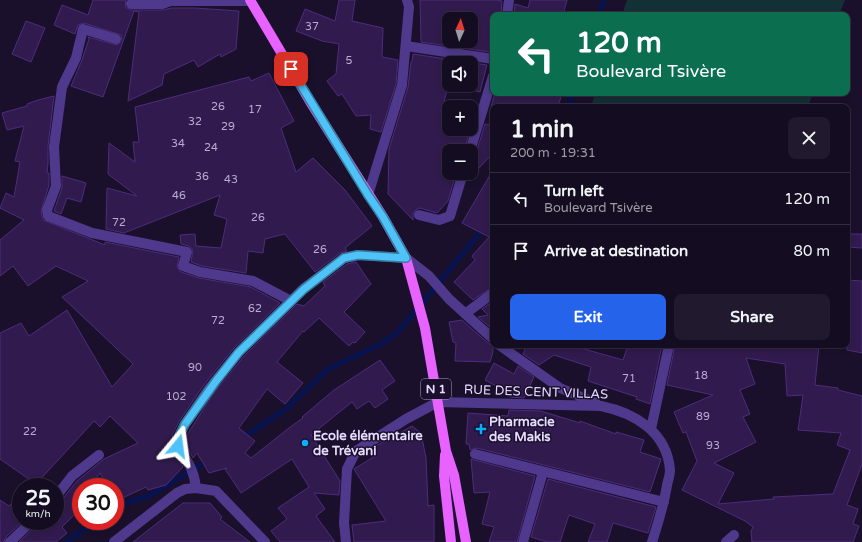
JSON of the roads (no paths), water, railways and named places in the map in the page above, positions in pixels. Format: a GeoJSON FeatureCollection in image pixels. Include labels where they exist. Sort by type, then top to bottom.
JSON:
{"type":"FeatureCollection","features":[{"type":"Feature","properties":{"kind":"main road","name":"N 1"},"geometry":{"type":"LineString","coordinates":[[250,0],[368,195],[383,217],[406,258],[425,328],[446,451],[454,475],[466,542]]}},
{"type":"Feature","properties":{"kind":"main road","name":"N 1"},"geometry":{"type":"LineString","coordinates":[[446,451],[444,476],[451,542]]}},
{"type":"Feature","properties":{"kind":"street"},"geometry":{"type":"LineString","coordinates":[[131,4],[250,0]]}},
{"type":"Feature","properties":{"kind":"street"},"geometry":{"type":"LineString","coordinates":[[368,195],[402,85],[410,7],[407,0]]}},
{"type":"Feature","properties":{"kind":"street"},"geometry":{"type":"LineString","coordinates":[[507,12],[509,0]]}},
{"type":"Feature","properties":{"kind":"street"},"geometry":{"type":"LineString","coordinates":[[116,39],[83,29],[76,58],[62,87],[54,147],[56,186],[47,210],[48,216],[92,233],[188,252],[183,266],[200,272],[253,282],[291,301]]}},
{"type":"Feature","properties":{"kind":"street"},"geometry":{"type":"LineString","coordinates":[[406,46],[490,59]]}},
{"type":"Feature","properties":{"kind":"street"},"geometry":{"type":"LineString","coordinates":[[472,144],[490,86]]}},
{"type":"Feature","properties":{"kind":"street"},"geometry":{"type":"LineString","coordinates":[[419,215],[439,220],[450,216],[461,180]]}},
{"type":"Feature","properties":{"kind":"street"},"geometry":{"type":"LineString","coordinates":[[196,488],[195,475],[178,446],[179,436],[185,424],[208,390],[239,352],[304,289],[344,258],[358,255],[406,258],[429,276],[449,299],[490,336]]}},
{"type":"Feature","properties":{"kind":"street"},"geometry":{"type":"LineString","coordinates":[[466,314],[490,295]]}},
{"type":"Feature","properties":{"kind":"street"},"geometry":{"type":"LineString","coordinates":[[503,348],[560,388],[601,406]]}},
{"type":"Feature","properties":{"kind":"street"},"geometry":{"type":"LineString","coordinates":[[651,429],[668,348]]}},
{"type":"Feature","properties":{"kind":"street"},"geometry":{"type":"LineString","coordinates":[[346,542],[344,522],[347,470],[356,451],[399,423],[438,402]]}},
{"type":"Feature","properties":{"kind":"street","name":"RUE DES CENT VILLAS"},"geometry":{"type":"LineString","coordinates":[[438,402],[601,406],[618,410],[635,418],[651,429],[665,448],[670,471],[664,502],[652,542]]}},
{"type":"Feature","properties":{"kind":"street"},"geometry":{"type":"LineString","coordinates":[[475,454],[664,502]]}},
{"type":"Feature","properties":{"kind":"street"},"geometry":{"type":"LineString","coordinates":[[64,486],[72,476],[99,455]]}},
{"type":"Feature","properties":{"kind":"street"},"geometry":{"type":"LineString","coordinates":[[523,542],[543,472]]}},
{"type":"Feature","properties":{"kind":"street"},"geometry":{"type":"LineString","coordinates":[[114,542],[177,493],[185,489],[196,488],[216,491],[264,542]]}},
{"type":"Feature","properties":{"kind":"street"},"geometry":{"type":"LineString","coordinates":[[10,542],[23,530]]}},
{"type":"Feature","properties":{"kind":"waterway"},"geometry":{"type":"LineString","coordinates":[[600,12],[604,0]]}},
{"type":"Feature","properties":{"kind":"waterway"},"geometry":{"type":"LineString","coordinates":[[569,104],[572,96]]}},
{"type":"Feature","properties":{"kind":"waterway"},"geometry":{"type":"LineString","coordinates":[[242,438],[286,409],[328,369],[383,343],[399,331],[490,221]]}},
{"type":"Feature","properties":{"kind":"waterway"},"geometry":{"type":"LineString","coordinates":[[124,503],[151,495],[210,459]]}},
{"type":"Feature","properties":{"kind":"waterway"},"geometry":{"type":"LineString","coordinates":[[66,542],[84,530]]}},
{"type":"Feature","properties":{"kind":"place","name":"Pharmacie des Makis"},"geometry":{"type":"Point","coordinates":[481,429]}},
{"type":"Feature","properties":{"kind":"place","name":"Ecole élémentaire de Trévani"},"geometry":{"type":"Point","coordinates":[305,443]}}]}
